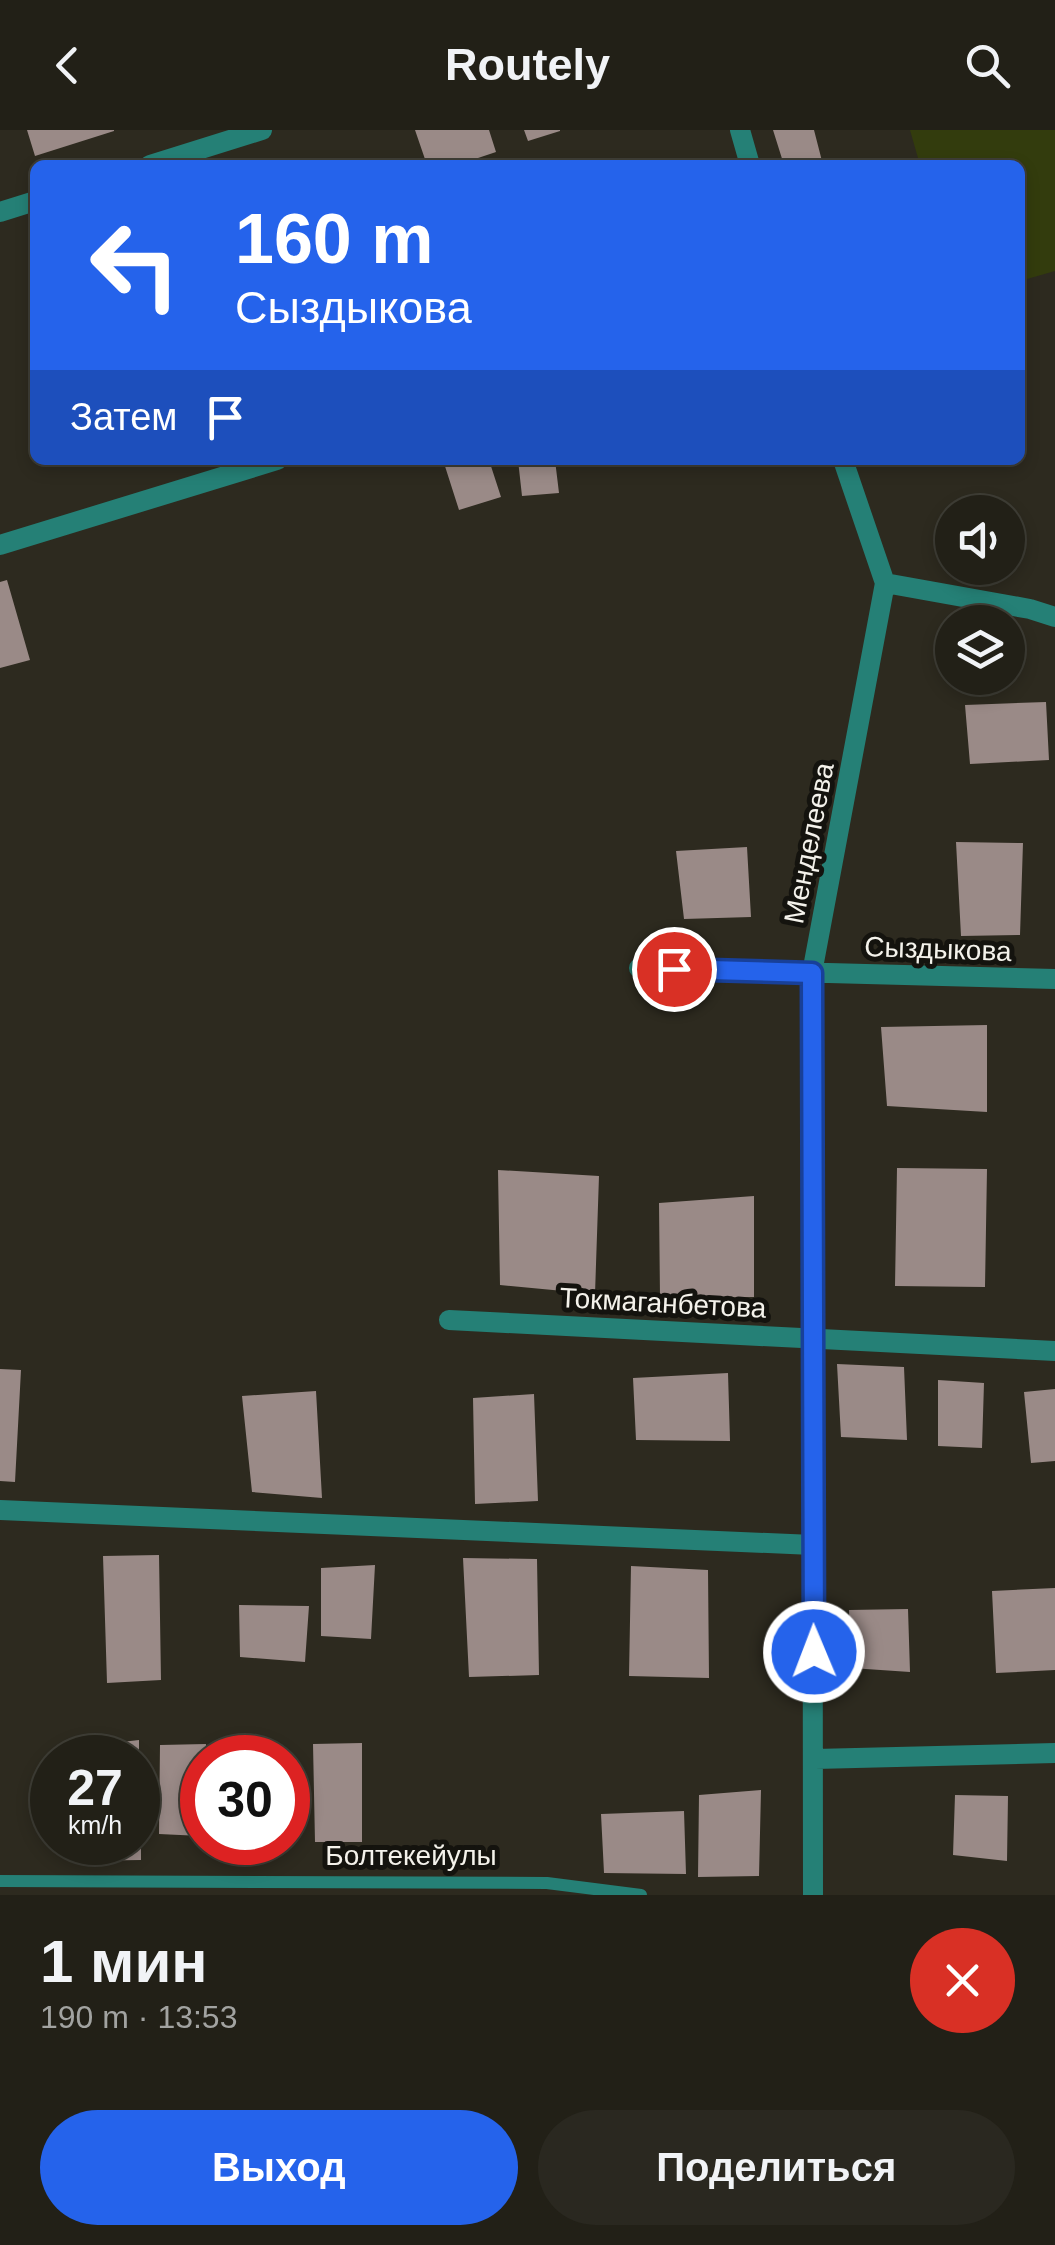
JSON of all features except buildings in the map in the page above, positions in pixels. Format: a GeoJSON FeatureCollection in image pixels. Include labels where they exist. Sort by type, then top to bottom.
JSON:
{"type":"FeatureCollection","features":[{"type":"Feature","properties":{"kind":"street"},"geometry":{"type":"LineString","coordinates":[[166,160],[262,130]]}},
{"type":"Feature","properties":{"kind":"street"},"geometry":{"type":"LineString","coordinates":[[740,130],[749,160]]}},
{"type":"Feature","properties":{"kind":"street"},"geometry":{"type":"LineString","coordinates":[[0,212],[30,203]]}},
{"type":"Feature","properties":{"kind":"street"},"geometry":{"type":"LineString","coordinates":[[0,546],[261,465]]}},
{"type":"Feature","properties":{"kind":"street"},"geometry":{"type":"LineString","coordinates":[[845,465],[885,583],[1055,617]]}},
{"type":"Feature","properties":{"kind":"street","name":"Менделеева"},"geometry":{"type":"LineString","coordinates":[[813,1895],[812,973],[885,583]]}},
{"type":"Feature","properties":{"kind":"street","name":"Сыздыкова"},"geometry":{"type":"LineString","coordinates":[[639,968],[1055,980]]}},
{"type":"Feature","properties":{"kind":"street","name":"Токмаганбетова"},"geometry":{"type":"LineString","coordinates":[[448,1320],[1055,1351]]}},
{"type":"Feature","properties":{"kind":"street"},"geometry":{"type":"LineString","coordinates":[[0,1510],[813,1545]]}},
{"type":"Feature","properties":{"kind":"street"},"geometry":{"type":"LineString","coordinates":[[815,1758],[1055,1753]]}},
{"type":"Feature","properties":{"kind":"lane","name":"Болтекейулы"},"geometry":{"type":"LineString","coordinates":[[0,1882],[547,1883],[640,1895]]}},
{"type":"Feature","properties":{"kind":"green space"},"geometry":{"type":"Polygon","coordinates":[[[910,130],[1055,130],[1055,271],[1025,280],[1025,160],[919,160],[910,130]]]}},
{"type":"Feature","properties":{"kind":"route"},"geometry":{"type":"LineString","coordinates":[[674,969],[812,973],[814,1652]]}}]}
